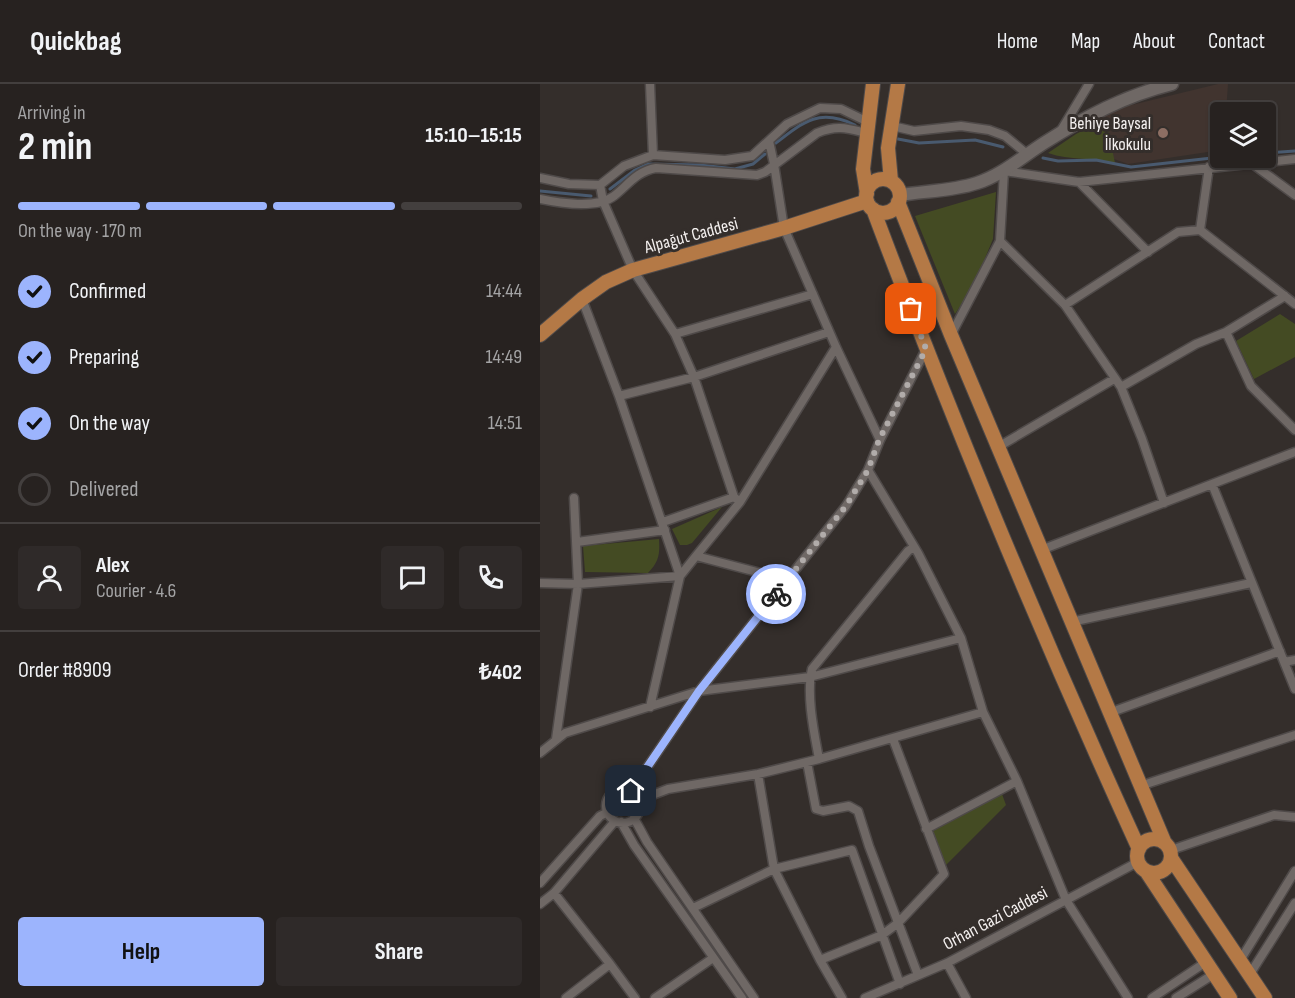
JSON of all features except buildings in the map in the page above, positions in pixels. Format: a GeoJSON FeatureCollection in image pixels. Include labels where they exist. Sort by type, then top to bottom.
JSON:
{"type":"FeatureCollection","features":[{"type":"Feature","properties":{"kind":"main road"},"geometry":{"type":"LineString","coordinates":[[873,84],[863,169],[869,202],[926,349],[1141,861],[1230,998]]}},
{"type":"Feature","properties":{"kind":"main road"},"geometry":{"type":"LineString","coordinates":[[891,181],[888,148],[898,84]]}},
{"type":"Feature","properties":{"kind":"main road"},"geometry":{"type":"LineString","coordinates":[[899,199],[969,186],[1004,171],[1059,133],[1102,108],[1153,86],[1172,84]]}},
{"type":"Feature","properties":{"kind":"main road"},"geometry":{"type":"LineString","coordinates":[[899,199],[893,210],[882,213],[869,202],[868,189],[875,181],[880,180],[891,181],[899,189],[899,199],[951,335],[1168,850],[1168,866],[1163,870],[1152,873],[1141,861]]}},
{"type":"Feature","properties":{"kind":"main road","name":"Alpağut Caddesi"},"geometry":{"type":"LineString","coordinates":[[540,335],[606,282],[633,270],[869,202]]}},
{"type":"Feature","properties":{"kind":"main road"},"geometry":{"type":"LineString","coordinates":[[1141,861],[1144,842],[1149,839],[1159,839],[1266,998]]}},
{"type":"Feature","properties":{"kind":"street"},"geometry":{"type":"LineString","coordinates":[[650,84],[653,155]]}},
{"type":"Feature","properties":{"kind":"street"},"geometry":{"type":"LineString","coordinates":[[1059,133],[1089,84]]}},
{"type":"Feature","properties":{"kind":"street"},"geometry":{"type":"LineString","coordinates":[[540,178],[569,184],[600,185],[624,166],[653,155],[740,159],[752,156],[788,124],[820,108],[841,110],[867,127]]}},
{"type":"Feature","properties":{"kind":"street"},"geometry":{"type":"LineString","coordinates":[[892,126],[914,131],[961,126],[989,130],[1005,136],[1027,154]]}},
{"type":"Feature","properties":{"kind":"street"},"geometry":{"type":"LineString","coordinates":[[540,199],[576,204],[603,201],[611,198],[647,170],[667,168],[757,175],[817,133],[827,129],[867,127]]}},
{"type":"Feature","properties":{"kind":"street"},"geometry":{"type":"LineString","coordinates":[[769,141],[784,228],[879,440]]}},
{"type":"Feature","properties":{"kind":"street"},"geometry":{"type":"LineString","coordinates":[[1276,160],[1295,159]]}},
{"type":"Feature","properties":{"kind":"street"},"geometry":{"type":"LineString","coordinates":[[951,335],[1000,241],[1004,171],[1079,182],[1209,167],[1200,230]]}},
{"type":"Feature","properties":{"kind":"street"},"geometry":{"type":"LineString","coordinates":[[1258,168],[1295,195]]}},
{"type":"Feature","properties":{"kind":"street"},"geometry":{"type":"LineString","coordinates":[[1079,182],[1148,252]]}},
{"type":"Feature","properties":{"kind":"street"},"geometry":{"type":"LineString","coordinates":[[600,185],[603,201],[633,270],[675,334],[694,377],[737,500]]}},
{"type":"Feature","properties":{"kind":"street"},"geometry":{"type":"LineString","coordinates":[[1065,305],[1178,232],[1200,230],[1295,304]]}},
{"type":"Feature","properties":{"kind":"street"},"geometry":{"type":"LineString","coordinates":[[1000,241],[1065,305],[1121,387],[1164,503]]}},
{"type":"Feature","properties":{"kind":"street"},"geometry":{"type":"LineString","coordinates":[[675,334],[813,294]]}},
{"type":"Feature","properties":{"kind":"street"},"geometry":{"type":"LineString","coordinates":[[1121,387],[1196,344],[1226,332],[1285,296]]}},
{"type":"Feature","properties":{"kind":"street"},"geometry":{"type":"LineString","coordinates":[[582,299],[619,396],[680,576]]}},
{"type":"Feature","properties":{"kind":"street"},"geometry":{"type":"LineString","coordinates":[[619,396],[694,377],[830,332]]}},
{"type":"Feature","properties":{"kind":"street"},"geometry":{"type":"LineString","coordinates":[[1226,332],[1251,386],[1295,430]]}},
{"type":"Feature","properties":{"kind":"street"},"geometry":{"type":"LineString","coordinates":[[650,707],[680,576],[737,500],[836,347]]}},
{"type":"Feature","properties":{"kind":"street"},"geometry":{"type":"LineString","coordinates":[[631,791],[699,691],[846,506],[868,470],[879,440],[926,349]]}},
{"type":"Feature","properties":{"kind":"street"},"geometry":{"type":"LineString","coordinates":[[998,447],[1114,379]]}},
{"type":"Feature","properties":{"kind":"street"},"geometry":{"type":"LineString","coordinates":[[1041,550],[1295,452]]}},
{"type":"Feature","properties":{"kind":"street"},"geometry":{"type":"LineString","coordinates":[[868,470],[914,547],[962,638],[983,712],[1017,781],[1066,900],[1128,998]]}},
{"type":"Feature","properties":{"kind":"street"},"geometry":{"type":"LineString","coordinates":[[1212,484],[1295,689]]}},
{"type":"Feature","properties":{"kind":"street"},"geometry":{"type":"LineString","coordinates":[[556,739],[578,584],[574,498]]}},
{"type":"Feature","properties":{"kind":"street"},"geometry":{"type":"LineString","coordinates":[[577,542],[664,526],[737,500]]}},
{"type":"Feature","properties":{"kind":"street"},"geometry":{"type":"LineString","coordinates":[[819,759],[810,677],[814,664],[908,551],[914,547]]}},
{"type":"Feature","properties":{"kind":"street"},"geometry":{"type":"LineString","coordinates":[[696,556],[787,580]]}},
{"type":"Feature","properties":{"kind":"street"},"geometry":{"type":"LineString","coordinates":[[540,583],[578,584],[680,576]]}},
{"type":"Feature","properties":{"kind":"street"},"geometry":{"type":"LineString","coordinates":[[1071,622],[1251,583]]}},
{"type":"Feature","properties":{"kind":"street"},"geometry":{"type":"LineString","coordinates":[[540,753],[556,739],[575,730],[699,691],[810,677],[962,638]]}},
{"type":"Feature","properties":{"kind":"street"},"geometry":{"type":"LineString","coordinates":[[1109,712],[1280,651]]}},
{"type":"Feature","properties":{"kind":"street"},"geometry":{"type":"LineString","coordinates":[[1284,662],[1295,660]]}},
{"type":"Feature","properties":{"kind":"street"},"geometry":{"type":"LineString","coordinates":[[639,801],[668,789],[759,774],[819,759],[983,712]]}},
{"type":"Feature","properties":{"kind":"street"},"geometry":{"type":"LineString","coordinates":[[1140,786],[1295,735]]}},
{"type":"Feature","properties":{"kind":"street"},"geometry":{"type":"LineString","coordinates":[[820,960],[882,935],[898,923],[944,874],[893,739]]}},
{"type":"Feature","properties":{"kind":"street"},"geometry":{"type":"LineString","coordinates":[[807,762],[816,809],[823,812],[849,806],[855,808],[918,975]]}},
{"type":"Feature","properties":{"kind":"street"},"geometry":{"type":"LineString","coordinates":[[759,774],[774,869],[842,998]]}},
{"type":"Feature","properties":{"kind":"street"},"geometry":{"type":"LineString","coordinates":[[926,829],[1017,781]]}},
{"type":"Feature","properties":{"kind":"street"},"geometry":{"type":"LineString","coordinates":[[618,822],[626,823],[634,818],[639,810],[639,801],[631,791],[621,789],[612,793],[607,802],[608,812],[618,822],[742,998]]}},
{"type":"Feature","properties":{"kind":"street"},"geometry":{"type":"LineString","coordinates":[[540,883],[600,816],[608,812]]}},
{"type":"Feature","properties":{"kind":"street"},"geometry":{"type":"LineString","coordinates":[[1168,850],[1274,815],[1295,818]]}},
{"type":"Feature","properties":{"kind":"street"},"geometry":{"type":"LineString","coordinates":[[634,818],[647,842],[754,998]]}},
{"type":"Feature","properties":{"kind":"street"},"geometry":{"type":"LineString","coordinates":[[540,904],[554,893],[618,822]]}},
{"type":"Feature","properties":{"kind":"street"},"geometry":{"type":"LineString","coordinates":[[693,908],[774,869],[869,846]]}},
{"type":"Feature","properties":{"kind":"street"},"geometry":{"type":"LineString","coordinates":[[852,850],[900,984]]}},
{"type":"Feature","properties":{"kind":"street","name":"Orhan Gazi Caddesi"},"geometry":{"type":"LineString","coordinates":[[865,998],[947,963],[1141,861]]}},
{"type":"Feature","properties":{"kind":"street"},"geometry":{"type":"LineString","coordinates":[[1241,959],[1295,871]]}},
{"type":"Feature","properties":{"kind":"street"},"geometry":{"type":"LineString","coordinates":[[554,893],[634,998]]}},
{"type":"Feature","properties":{"kind":"street"},"geometry":{"type":"LineString","coordinates":[[1250,974],[1295,903]]}},
{"type":"Feature","properties":{"kind":"street"},"geometry":{"type":"LineString","coordinates":[[655,998],[713,958]]}},
{"type":"Feature","properties":{"kind":"street"},"geometry":{"type":"LineString","coordinates":[[947,963],[966,998]]}},
{"type":"Feature","properties":{"kind":"street"},"geometry":{"type":"LineString","coordinates":[[566,998],[610,964]]}},
{"type":"Feature","properties":{"kind":"street"},"geometry":{"type":"LineString","coordinates":[[1152,998],[1210,968]]}},
{"type":"Feature","properties":{"kind":"street"},"geometry":{"type":"LineString","coordinates":[[1176,998],[1210,968]]}},
{"type":"Feature","properties":{"kind":"shaded area","name":"Behiye Baysal İlkokulu"},"geometry":{"type":"Polygon","coordinates":[[[1218,84],[1228,84],[1227,102],[1210,102],[1210,152],[1128,164],[1111,158],[1102,115],[1111,110],[1218,84]]]}},
{"type":"Feature","properties":{"kind":"green space"},"geometry":{"type":"Polygon","coordinates":[[[1106,119],[1115,163],[1048,153],[1076,134],[1106,119]]]}},
{"type":"Feature","properties":{"kind":"green space"},"geometry":{"type":"Polygon","coordinates":[[[996,192],[993,239],[973,287],[955,314],[915,216],[996,192]]]}},
{"type":"Feature","properties":{"kind":"green space"},"geometry":{"type":"Polygon","coordinates":[[[1280,314],[1295,324],[1295,357],[1254,379],[1236,341],[1280,314]]]}},
{"type":"Feature","properties":{"kind":"green space"},"geometry":{"type":"Polygon","coordinates":[[[722,507],[692,543],[680,545],[672,529],[722,507]]]}},
{"type":"Feature","properties":{"kind":"green space"},"geometry":{"type":"Polygon","coordinates":[[[659,539],[658,557],[648,573],[585,572],[583,546],[659,539]]]}},
{"type":"Feature","properties":{"kind":"green space"},"geometry":{"type":"Polygon","coordinates":[[[1002,794],[1006,805],[946,865],[933,831],[1002,794]]]}},
{"type":"Feature","properties":{"kind":"waterway"},"geometry":{"type":"LineString","coordinates":[[776,143],[813,119],[832,118],[855,125]]}},
{"type":"Feature","properties":{"kind":"waterway"},"geometry":{"type":"LineString","coordinates":[[898,139],[919,143],[975,140],[1003,147]]}},
{"type":"Feature","properties":{"kind":"waterway"},"geometry":{"type":"LineString","coordinates":[[1276,152],[1295,151]]}},
{"type":"Feature","properties":{"kind":"waterway"},"geometry":{"type":"LineString","coordinates":[[610,189],[635,170],[648,164],[700,165],[735,169],[753,164],[765,154]]}},
{"type":"Feature","properties":{"kind":"waterway"},"geometry":{"type":"LineString","coordinates":[[1043,158],[1058,161],[1096,160],[1131,167],[1210,158]]}},
{"type":"Feature","properties":{"kind":"waterway"},"geometry":{"type":"LineString","coordinates":[[540,191],[591,196]]}},
{"type":"Feature","properties":{"kind":"way so far"},"geometry":{"type":"LineString","coordinates":[[776,594],[846,506],[868,470],[879,440],[926,349],[911,309]]}},
{"type":"Feature","properties":{"kind":"place","name":"Behiye Baysal İlkokulu"},"geometry":{"type":"Point","coordinates":[1163,133]}},
{"type":"Feature","properties":{"kind":"route"},"geometry":{"type":"LineString","coordinates":[[631,791],[699,691],[776,594]]}}]}
